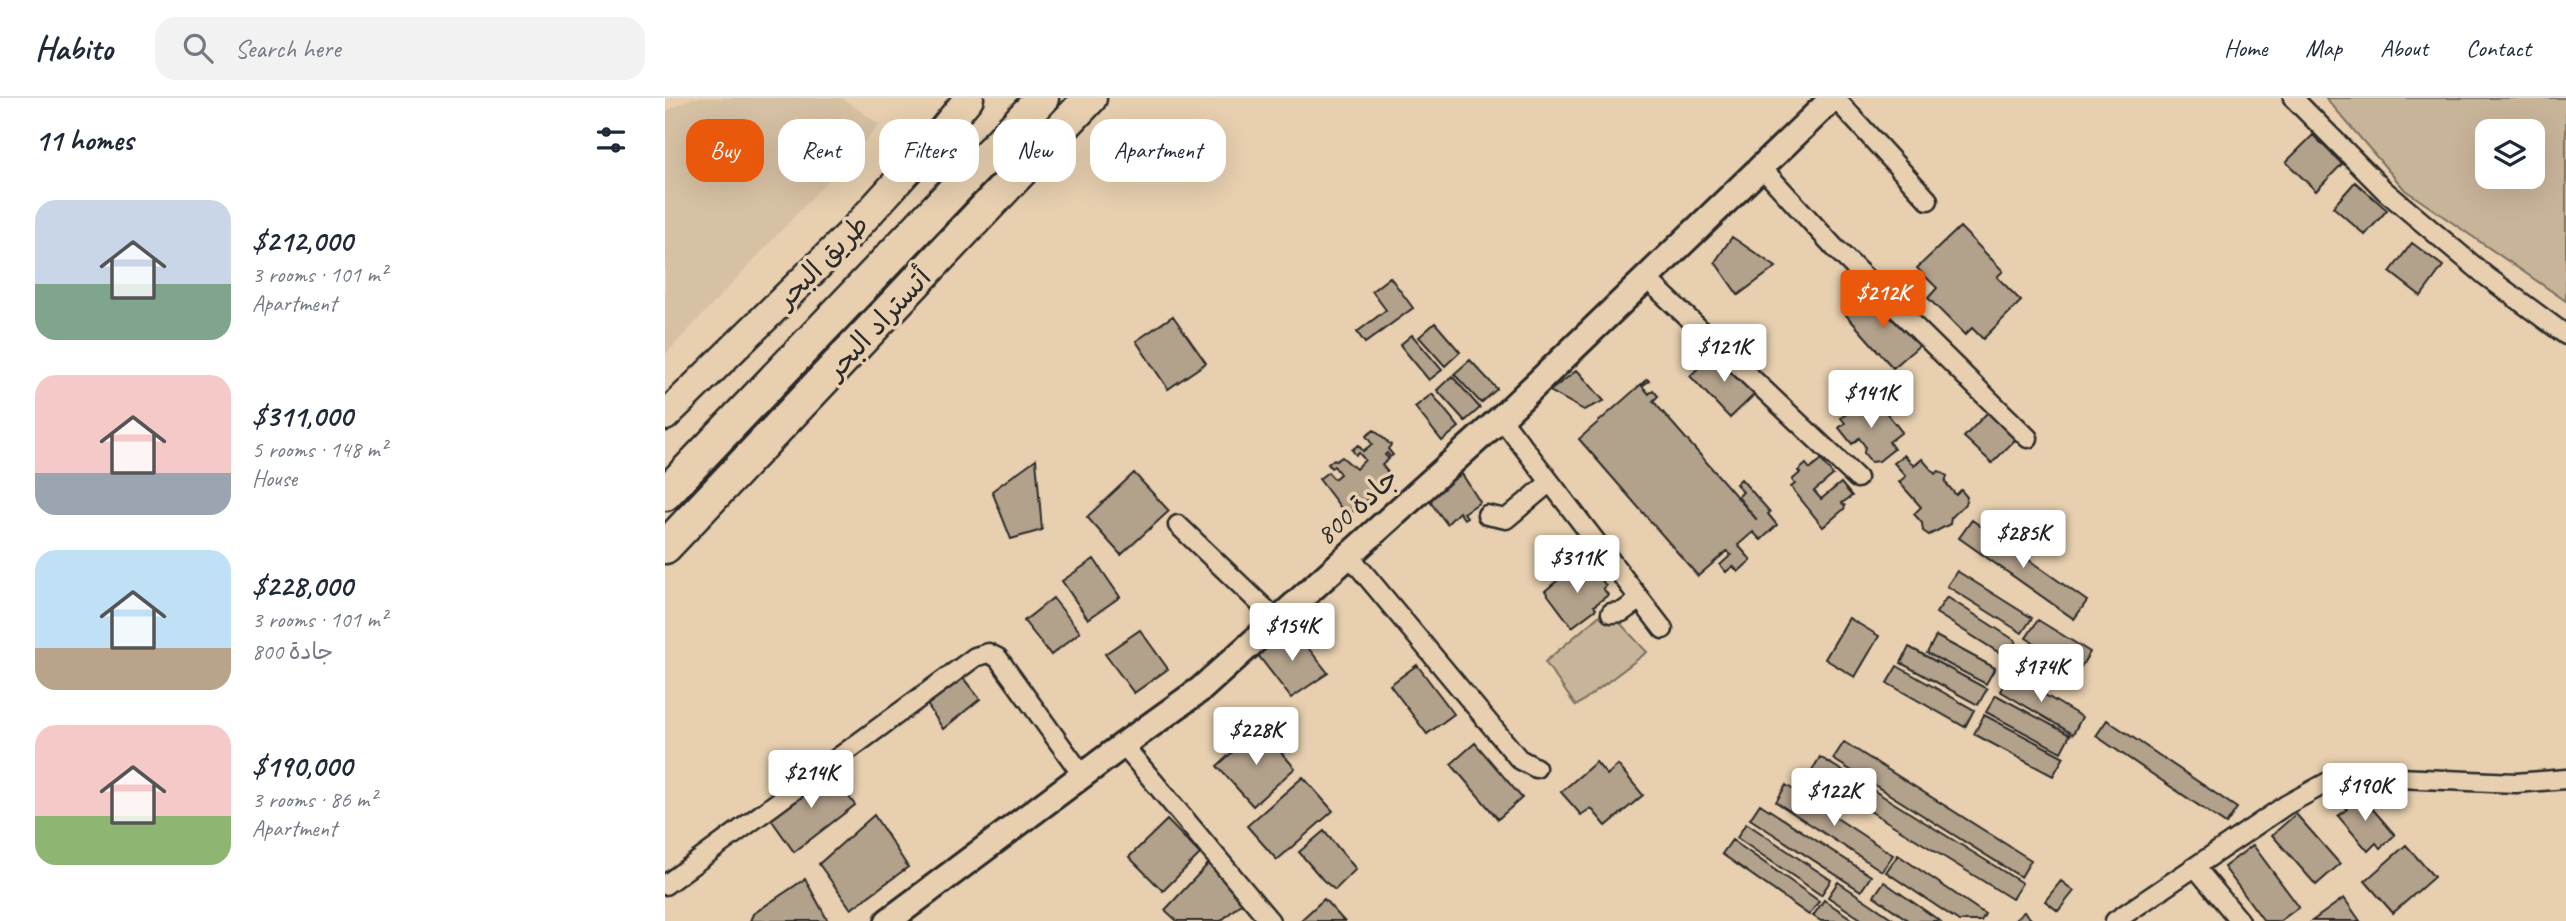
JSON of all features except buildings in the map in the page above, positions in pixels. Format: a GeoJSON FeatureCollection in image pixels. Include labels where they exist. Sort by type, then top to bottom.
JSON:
{"type":"FeatureCollection","features":[{"type":"Feature","properties":{"kind":"highway","name":"طريق البحر"},"geometry":{"type":"LineString","coordinates":[[665,416],[850,234],[969,98]]}},
{"type":"Feature","properties":{"kind":"highway","name":"أتستراد البحر"},"geometry":{"type":"LineString","coordinates":[[665,494],[1041,98]]}},
{"type":"Feature","properties":{"kind":"highway","name":"أتستراد البحر"},"geometry":{"type":"LineString","coordinates":[[665,547],[1090,98]]}},
{"type":"Feature","properties":{"kind":"main road","name":"جادة 800"},"geometry":{"type":"LineString","coordinates":[[888,921],[1201,689],[1500,418],[1834,98]]}},
{"type":"Feature","properties":{"kind":"street"},"geometry":{"type":"LineString","coordinates":[[1834,98],[1928,200]]}},
{"type":"Feature","properties":{"kind":"street"},"geometry":{"type":"LineString","coordinates":[[2293,98],[2385,191],[2486,276],[2566,335]]}},
{"type":"Feature","properties":{"kind":"street"},"geometry":{"type":"LineString","coordinates":[[1761,167],[1835,248],[2028,438]]}},
{"type":"Feature","properties":{"kind":"street"},"geometry":{"type":"LineString","coordinates":[[1646,278],[1857,478]]}},
{"type":"Feature","properties":{"kind":"street"},"geometry":{"type":"LineString","coordinates":[[1500,418],[1663,629]]}},
{"type":"Feature","properties":{"kind":"street"},"geometry":{"type":"LineString","coordinates":[[1487,515],[1506,519],[1550,482]]}},
{"type":"Feature","properties":{"kind":"street"},"geometry":{"type":"LineString","coordinates":[[1178,525],[1277,620]]}},
{"type":"Feature","properties":{"kind":"street"},"geometry":{"type":"LineString","coordinates":[[1348,554],[1519,759],[1536,768]]}},
{"type":"Feature","properties":{"kind":"street"},"geometry":{"type":"LineString","coordinates":[[1611,613],[1622,612],[1640,599]]}},
{"type":"Feature","properties":{"kind":"street"},"geometry":{"type":"LineString","coordinates":[[665,885],[975,657],[988,653],[998,658],[1083,776]]}},
{"type":"Feature","properties":{"kind":"street"},"geometry":{"type":"LineString","coordinates":[[1123,745],[1270,921]]}},
{"type":"Feature","properties":{"kind":"street"},"geometry":{"type":"LineString","coordinates":[[2115,921],[2286,805],[2337,779],[2367,776],[2516,783],[2566,779]]}},
{"type":"Feature","properties":{"kind":"street"},"geometry":{"type":"LineString","coordinates":[[2196,868],[2240,921]]}},
{"type":"Feature","properties":{"kind":"shaded area"},"geometry":{"type":"Polygon","coordinates":[[[692,98],[842,98],[879,126],[865,141],[865,119],[778,119],[778,182],[827,182],[665,355],[665,112],[692,98]]]}},
{"type":"Feature","properties":{"kind":"shaded area"},"geometry":{"type":"Polygon","coordinates":[[[2326,98],[2566,98],[2566,301],[2405,190],[2326,98]]]}},
{"type":"Feature","properties":{"kind":"shaded area"},"geometry":{"type":"Polygon","coordinates":[[[1607,609],[1647,652],[1576,706],[1545,662],[1607,609]]]}}]}
